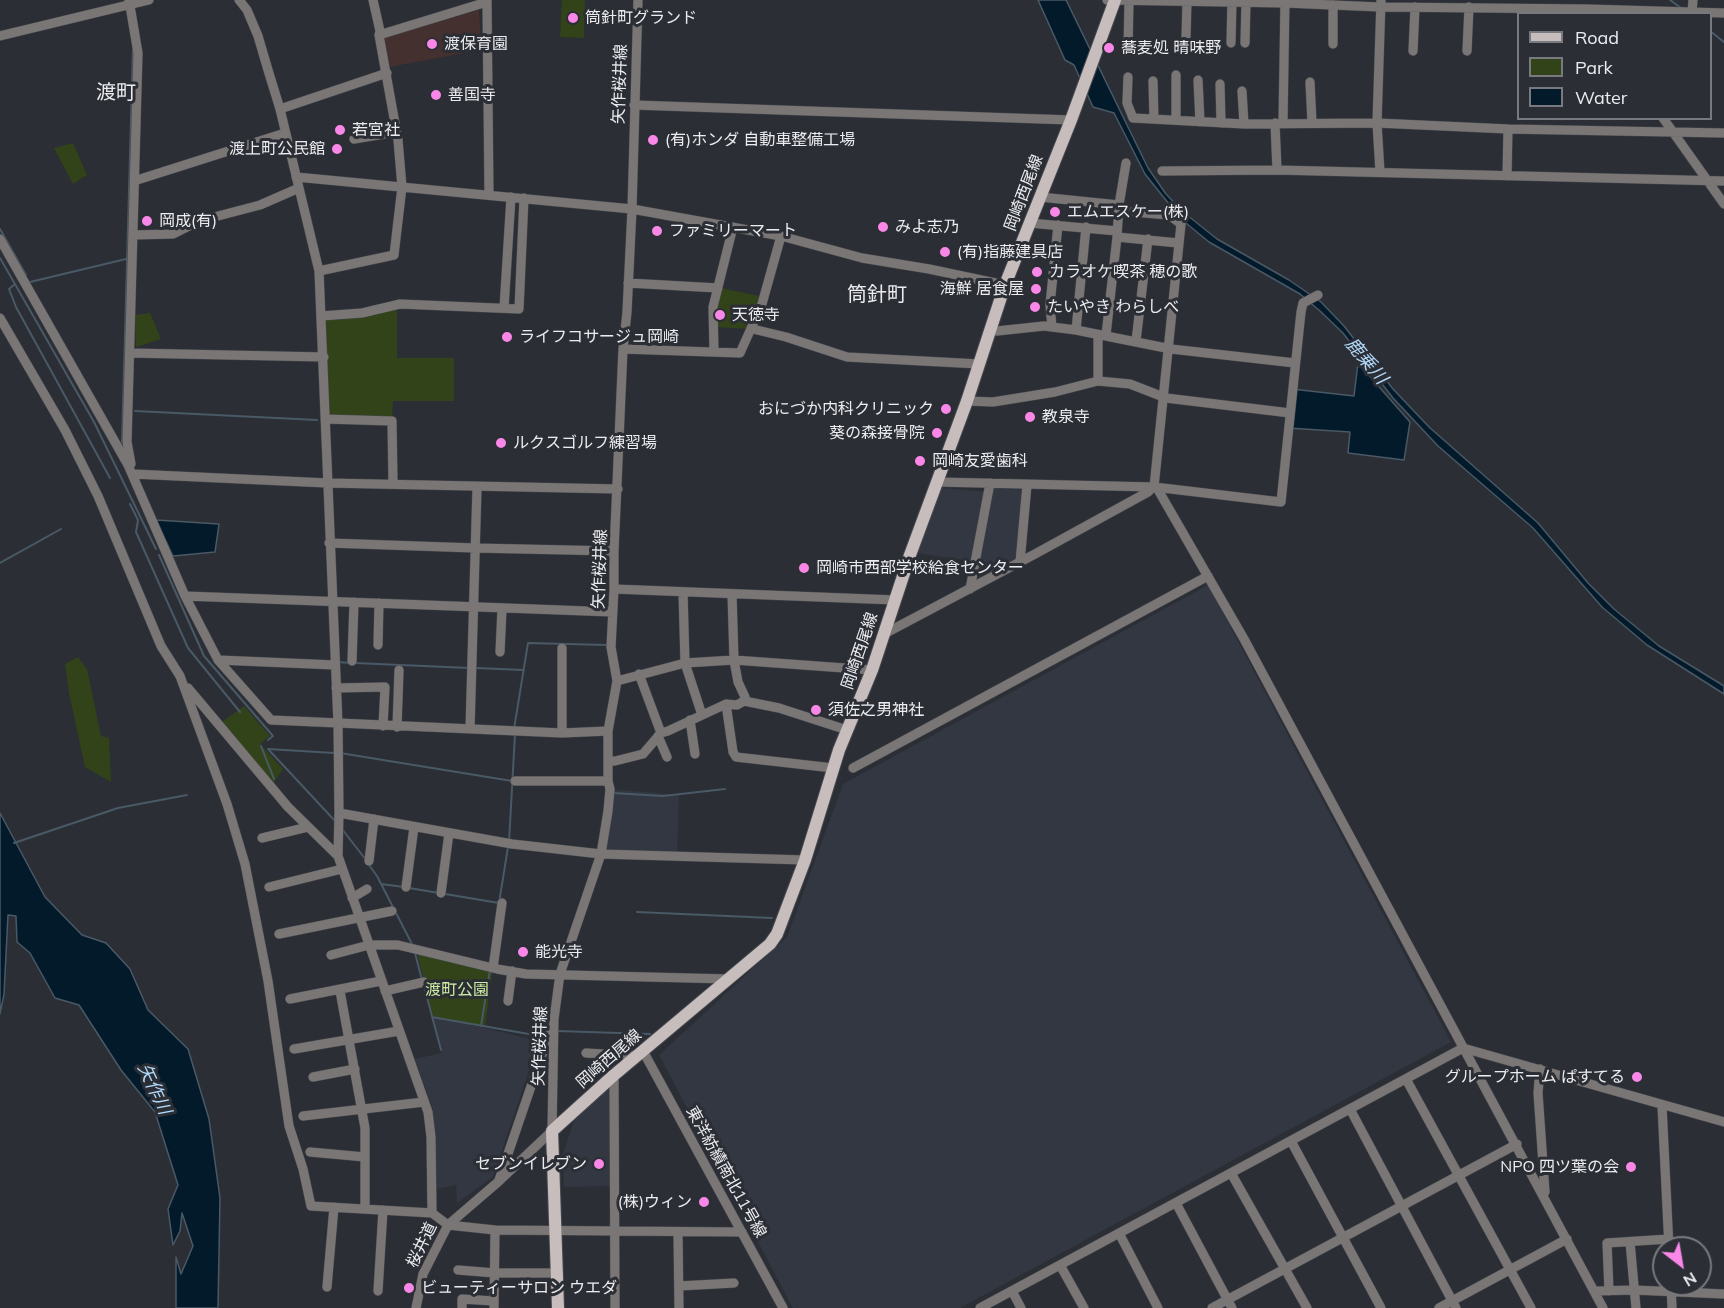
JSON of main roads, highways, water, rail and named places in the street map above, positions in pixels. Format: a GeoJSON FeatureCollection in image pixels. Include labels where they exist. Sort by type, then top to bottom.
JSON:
{"type":"FeatureCollection","features":[{"type":"Feature","properties":{"kind":"main road","name":"岡崎西尾線"},"geometry":{"type":"LineString","coordinates":[[558,1308],[552,1131],[614,1075],[770,944],[777,933],[805,860],[833,768],[872,670],[967,401],[1005,285],[1071,120],[1115,0]]}},
{"type":"Feature","properties":{"kind":"water","name":"鹿乗川"},"geometry":{"type":"Polygon","coordinates":[[[1038,0],[1066,0],[1148,168],[1166,194],[1182,211],[1217,239],[1289,280],[1321,302],[1344,326],[1393,389],[1429,427],[1538,523],[1588,583],[1614,609],[1659,646],[1724,686],[1724,694],[1647,645],[1602,607],[1533,528],[1438,446],[1393,398],[1343,333],[1320,311],[1300,294],[1209,242],[1181,219],[1145,174],[1114,113],[1093,107],[1074,65],[1065,60],[1038,0]]]}},
{"type":"Feature","properties":{"kind":"water"},"geometry":{"type":"Polygon","coordinates":[[[1358,363],[1410,422],[1404,460],[1348,453],[1350,432],[1288,428],[1292,389],[1354,396],[1358,363]]]}},
{"type":"Feature","properties":{"kind":"water"},"geometry":{"type":"Polygon","coordinates":[[[156,520],[219,524],[215,552],[173,556],[156,520]]]}},
{"type":"Feature","properties":{"kind":"water","name":"矢作川"},"geometry":{"type":"Polygon","coordinates":[[[0,813],[45,897],[82,935],[106,943],[130,969],[148,1010],[188,1049],[209,1119],[220,1198],[218,1308],[176,1308],[176,1257],[181,1274],[193,1246],[182,1213],[180,1231],[173,1245],[168,1209],[178,1185],[155,1112],[121,1070],[79,1005],[55,998],[30,953],[17,942],[16,916],[8,915],[4,994],[0,1014],[0,813]]]}},
{"type":"Feature","properties":{"kind":"waterway"},"geometry":{"type":"LineString","coordinates":[[1670,0],[1681,8]]}},
{"type":"Feature","properties":{"kind":"waterway"},"geometry":{"type":"LineString","coordinates":[[1712,33],[1724,42]]}},
{"type":"Feature","properties":{"kind":"waterway"},"geometry":{"type":"LineString","coordinates":[[122,442],[133,46]]}},
{"type":"Feature","properties":{"kind":"waterway"},"geometry":{"type":"LineString","coordinates":[[0,229],[26,275]]}},
{"type":"Feature","properties":{"kind":"waterway"},"geometry":{"type":"LineString","coordinates":[[0,258],[94,422],[156,549]]}},
{"type":"Feature","properties":{"kind":"waterway"},"geometry":{"type":"LineString","coordinates":[[30,282],[126,259]]}},
{"type":"Feature","properties":{"kind":"waterway"},"geometry":{"type":"LineString","coordinates":[[15,284],[9,289],[16,307],[110,478]]}},
{"type":"Feature","properties":{"kind":"waterway"},"geometry":{"type":"LineString","coordinates":[[135,411],[317,420]]}},
{"type":"Feature","properties":{"kind":"waterway"},"geometry":{"type":"LineString","coordinates":[[130,504],[138,520],[136,532],[188,648],[240,712]]}},
{"type":"Feature","properties":{"kind":"waterway"},"geometry":{"type":"LineString","coordinates":[[0,563],[61,529]]}},
{"type":"Feature","properties":{"kind":"waterway"},"geometry":{"type":"LineString","coordinates":[[159,555],[204,656],[273,736],[268,740]]}},
{"type":"Feature","properties":{"kind":"waterway"},"geometry":{"type":"LineString","coordinates":[[514,729],[528,643],[607,645]]}},
{"type":"Feature","properties":{"kind":"waterway"},"geometry":{"type":"LineString","coordinates":[[338,662],[350,663]]}},
{"type":"Feature","properties":{"kind":"waterway"},"geometry":{"type":"LineString","coordinates":[[355,663],[469,668]]}},
{"type":"Feature","properties":{"kind":"waterway"},"geometry":{"type":"LineString","coordinates":[[476,668],[524,670]]}},
{"type":"Feature","properties":{"kind":"waterway"},"geometry":{"type":"LineString","coordinates":[[509,842],[515,734]]}},
{"type":"Feature","properties":{"kind":"waterway"},"geometry":{"type":"LineString","coordinates":[[261,746],[274,779]]}},
{"type":"Feature","properties":{"kind":"waterway"},"geometry":{"type":"LineString","coordinates":[[268,749],[336,822]]}},
{"type":"Feature","properties":{"kind":"waterway"},"geometry":{"type":"LineString","coordinates":[[268,749],[334,753]]}},
{"type":"Feature","properties":{"kind":"waterway"},"geometry":{"type":"LineString","coordinates":[[340,753],[512,781]]}},
{"type":"Feature","properties":{"kind":"waterway"},"geometry":{"type":"LineString","coordinates":[[613,793],[663,796],[725,789]]}},
{"type":"Feature","properties":{"kind":"waterway"},"geometry":{"type":"LineString","coordinates":[[14,843],[118,808],[187,795]]}},
{"type":"Feature","properties":{"kind":"waterway"},"geometry":{"type":"LineString","coordinates":[[342,829],[366,860]]}},
{"type":"Feature","properties":{"kind":"waterway"},"geometry":{"type":"LineString","coordinates":[[445,894],[499,903],[508,847]]}},
{"type":"Feature","properties":{"kind":"waterway"},"geometry":{"type":"LineString","coordinates":[[369,865],[412,944]]}},
{"type":"Feature","properties":{"kind":"waterway"},"geometry":{"type":"LineString","coordinates":[[381,884],[404,887]]}},
{"type":"Feature","properties":{"kind":"waterway"},"geometry":{"type":"LineString","coordinates":[[409,888],[439,893]]}},
{"type":"Feature","properties":{"kind":"waterway"},"geometry":{"type":"LineString","coordinates":[[637,912],[772,918]]}},
{"type":"Feature","properties":{"kind":"waterway"},"geometry":{"type":"LineString","coordinates":[[415,953],[422,980]]}},
{"type":"Feature","properties":{"kind":"waterway"},"geometry":{"type":"LineString","coordinates":[[481,1026],[490,970]]}},
{"type":"Feature","properties":{"kind":"waterway"},"geometry":{"type":"LineString","coordinates":[[424,986],[441,1050]]}},
{"type":"Feature","properties":{"kind":"waterway"},"geometry":{"type":"LineString","coordinates":[[432,1017],[540,1036]]}},
{"type":"Feature","properties":{"kind":"waterway"},"geometry":{"type":"LineString","coordinates":[[557,1031],[650,1034]]}},
{"type":"Feature","properties":{"kind":"place","name":"筒針町グランド"},"geometry":{"type":"Point","coordinates":[573,18]}},
{"type":"Feature","properties":{"kind":"place","name":"渡保育園"},"geometry":{"type":"Point","coordinates":[432,44]}},
{"type":"Feature","properties":{"kind":"place","name":"蕎麦処 晴味野"},"geometry":{"type":"Point","coordinates":[1109,48]}},
{"type":"Feature","properties":{"kind":"place","name":"善国寺"},"geometry":{"type":"Point","coordinates":[436,95]}},
{"type":"Feature","properties":{"kind":"place","name":"若宮社"},"geometry":{"type":"Point","coordinates":[340,130]}},
{"type":"Feature","properties":{"kind":"place","name":"(有)ホンダ 自動車整備工場"},"geometry":{"type":"Point","coordinates":[653,140]}},
{"type":"Feature","properties":{"kind":"place","name":"渡上町公民館"},"geometry":{"type":"Point","coordinates":[337,149]}},
{"type":"Feature","properties":{"kind":"place","name":"エムエスケー(株)"},"geometry":{"type":"Point","coordinates":[1055,212]}},
{"type":"Feature","properties":{"kind":"place","name":"岡成(有)"},"geometry":{"type":"Point","coordinates":[147,221]}},
{"type":"Feature","properties":{"kind":"place","name":"みよ志乃"},"geometry":{"type":"Point","coordinates":[883,227]}},
{"type":"Feature","properties":{"kind":"place","name":"ファミリーマート"},"geometry":{"type":"Point","coordinates":[657,231]}},
{"type":"Feature","properties":{"kind":"place","name":"(有)指藤建具店"},"geometry":{"type":"Point","coordinates":[945,252]}},
{"type":"Feature","properties":{"kind":"place","name":"カラオケ喫茶 穂の歌"},"geometry":{"type":"Point","coordinates":[1037,272]}},
{"type":"Feature","properties":{"kind":"place","name":"海鮮 居食屋"},"geometry":{"type":"Point","coordinates":[1036,289]}},
{"type":"Feature","properties":{"kind":"place","name":"たいやき わらしべ"},"geometry":{"type":"Point","coordinates":[1035,307]}},
{"type":"Feature","properties":{"kind":"place","name":"天徳寺"},"geometry":{"type":"Point","coordinates":[720,315]}},
{"type":"Feature","properties":{"kind":"place","name":"ライフコサージュ岡崎"},"geometry":{"type":"Point","coordinates":[507,337]}},
{"type":"Feature","properties":{"kind":"place","name":"おにづか内科クリニック"},"geometry":{"type":"Point","coordinates":[946,409]}},
{"type":"Feature","properties":{"kind":"place","name":"教泉寺"},"geometry":{"type":"Point","coordinates":[1030,417]}},
{"type":"Feature","properties":{"kind":"place","name":"葵の森接骨院"},"geometry":{"type":"Point","coordinates":[937,433]}},
{"type":"Feature","properties":{"kind":"place","name":"ルクスゴルフ練習場"},"geometry":{"type":"Point","coordinates":[501,443]}},
{"type":"Feature","properties":{"kind":"place","name":"岡崎友愛歯科"},"geometry":{"type":"Point","coordinates":[920,461]}},
{"type":"Feature","properties":{"kind":"place","name":"岡崎市西部学校給食センター"},"geometry":{"type":"Point","coordinates":[804,568]}},
{"type":"Feature","properties":{"kind":"place","name":"須佐之男神社"},"geometry":{"type":"Point","coordinates":[816,710]}},
{"type":"Feature","properties":{"kind":"place","name":"能光寺"},"geometry":{"type":"Point","coordinates":[523,952]}},
{"type":"Feature","properties":{"kind":"place","name":"グループホーム ぱすてる"},"geometry":{"type":"Point","coordinates":[1637,1077]}},
{"type":"Feature","properties":{"kind":"place","name":"セブンイレブン"},"geometry":{"type":"Point","coordinates":[599,1164]}},
{"type":"Feature","properties":{"kind":"place","name":"NPO 四ツ葉の会"},"geometry":{"type":"Point","coordinates":[1631,1167]}},
{"type":"Feature","properties":{"kind":"place","name":"(株)ウィン"},"geometry":{"type":"Point","coordinates":[704,1202]}},
{"type":"Feature","properties":{"kind":"place","name":"ビューティーサロン ウエダ"},"geometry":{"type":"Point","coordinates":[409,1288]}},
{"type":"Feature","properties":{"kind":"district","name":"渡町"},"geometry":{"type":"Point","coordinates":[116,93]}},
{"type":"Feature","properties":{"kind":"district","name":"筒針町"},"geometry":{"type":"Point","coordinates":[877,295]}},
{"type":"Feature","properties":{"kind":"park label","name":"渡町公園"},"geometry":{"type":"Point","coordinates":[457,990]}}]}
